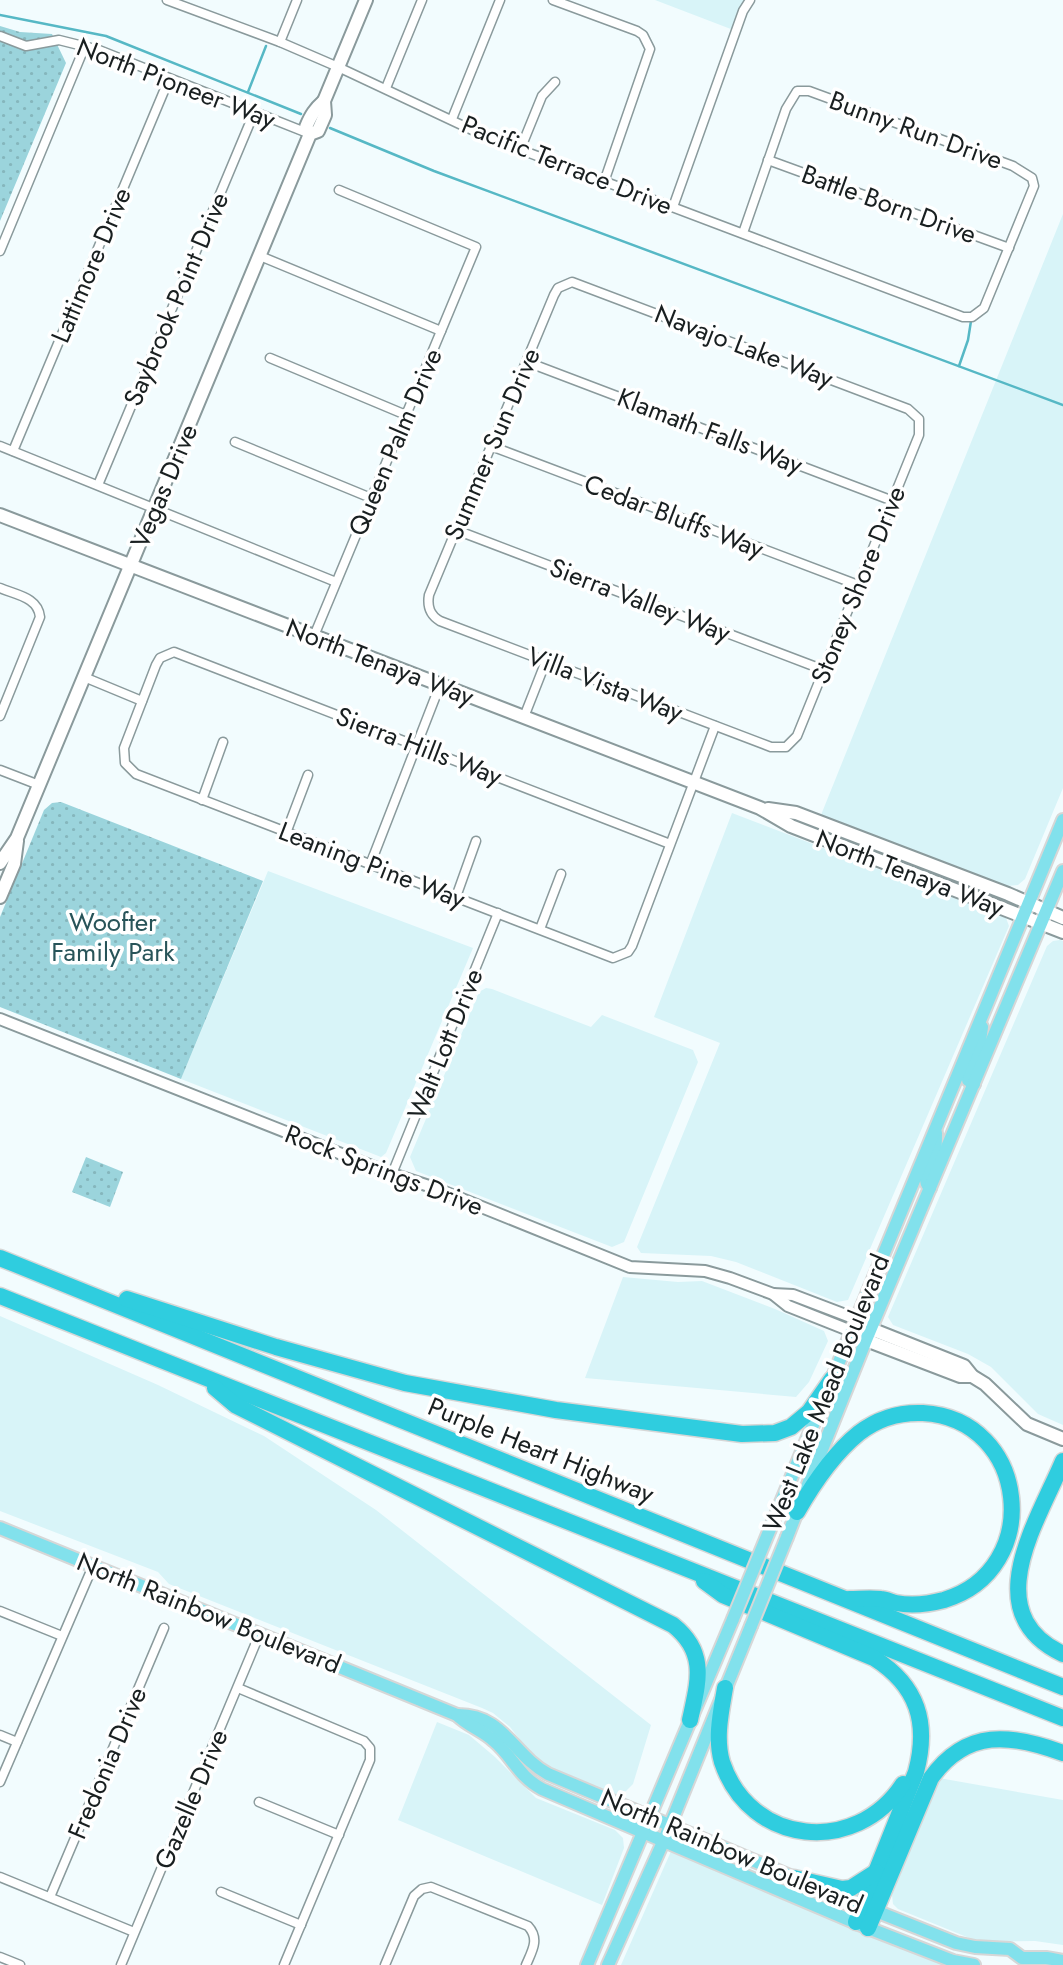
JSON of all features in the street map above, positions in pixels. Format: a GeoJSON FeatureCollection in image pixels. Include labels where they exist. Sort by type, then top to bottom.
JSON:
{"type":"FeatureCollection","features":[{"type":"Feature","properties":{"kind":"highway"},"geometry":{"type":"LineString","coordinates":[[0,1252],[138,1303],[344,1367],[405,1383],[556,1410],[759,1434],[791,1427],[809,1412],[832,1379]]}},
{"type":"Feature","properties":{"kind":"highway","name":"Purple Heart Highway"},"geometry":{"type":"LineString","coordinates":[[0,1258],[839,1599],[1063,1687]]}},
{"type":"Feature","properties":{"kind":"highway"},"geometry":{"type":"LineString","coordinates":[[0,1296],[1063,1718]]}},
{"type":"Feature","properties":{"kind":"highway"},"geometry":{"type":"LineString","coordinates":[[202,1378],[235,1405],[673,1625],[688,1640],[697,1657],[699,1678],[690,1720]]}},
{"type":"Feature","properties":{"kind":"highway"},"geometry":{"type":"LineString","coordinates":[[797,1513],[815,1481],[852,1439],[874,1423],[901,1414],[938,1415],[964,1425],[986,1442],[1002,1465],[1012,1501],[1010,1529],[1000,1555],[976,1584],[951,1597],[924,1604],[897,1603],[884,1599],[839,1599]]}},
{"type":"Feature","properties":{"kind":"highway"},"geometry":{"type":"LineString","coordinates":[[1061,1469],[1024,1551],[1018,1569],[1017,1585],[1019,1600],[1030,1628],[1041,1640],[1063,1654]]}},
{"type":"Feature","properties":{"kind":"highway"},"geometry":{"type":"LineString","coordinates":[[688,1569],[723,1595],[865,1653],[883,1663],[895,1672],[911,1694],[920,1716],[923,1735],[916,1772],[876,1872],[870,1908]]}},
{"type":"Feature","properties":{"kind":"highway"},"geometry":{"type":"LineString","coordinates":[[725,1688],[718,1742],[722,1760],[734,1787],[753,1809],[770,1820],[793,1830],[824,1833],[852,1826],[877,1814],[892,1800],[910,1768],[915,1747],[912,1712],[902,1688],[883,1663]]}},
{"type":"Feature","properties":{"kind":"highway"},"geometry":{"type":"LineString","coordinates":[[862,1925],[931,1778],[952,1755],[976,1743],[1004,1738],[1024,1740],[1063,1753]]}},
{"type":"Feature","properties":{"kind":"highway"},"geometry":{"type":"LineString","coordinates":[[794,1878],[842,1889],[851,1888],[876,1872]]}},
{"type":"Feature","properties":{"kind":"main road","name":"Vegas Drive"},"geometry":{"type":"LineString","coordinates":[[0,897],[14,863],[18,838],[39,785],[310,134],[318,131],[324,118],[324,101],[366,0]]}},
{"type":"Feature","properties":{"kind":"main road","name":"North Tenaya Way"},"geometry":{"type":"LineString","coordinates":[[0,515],[694,782],[760,808],[791,826],[1063,932]]}},
{"type":"Feature","properties":{"kind":"main road","name":"North Tenaya Way"},"geometry":{"type":"LineString","coordinates":[[760,808],[796,813],[1063,918]]}},
{"type":"Feature","properties":{"kind":"main road","name":"West Lake Mead Boulevard"},"geometry":{"type":"LineString","coordinates":[[587,1965],[1063,820]]}},
{"type":"Feature","properties":{"kind":"main road"},"geometry":{"type":"LineString","coordinates":[[791,826],[821,829],[826,824]]}},
{"type":"Feature","properties":{"kind":"main road","name":"Vegas Drive"},"geometry":{"type":"LineString","coordinates":[[0,863],[18,838]]}},
{"type":"Feature","properties":{"kind":"main road"},"geometry":{"type":"LineString","coordinates":[[832,842],[837,838],[880,845]]}},
{"type":"Feature","properties":{"kind":"main road","name":"West Lake Mead Boulevard"},"geometry":{"type":"LineString","coordinates":[[608,1965],[664,1840],[868,1334],[1063,871]]}},
{"type":"Feature","properties":{"kind":"main road"},"geometry":{"type":"LineString","coordinates":[[974,1084],[968,1080],[968,1076],[979,1047],[987,1003]]}},
{"type":"Feature","properties":{"kind":"main road"},"geometry":{"type":"LineString","coordinates":[[952,1135],[952,1118],[962,1089],[956,1076]]}},
{"type":"Feature","properties":{"kind":"main road"},"geometry":{"type":"LineString","coordinates":[[930,1188],[926,1185],[925,1178],[935,1153],[936,1126]]}},
{"type":"Feature","properties":{"kind":"main road"},"geometry":{"type":"LineString","coordinates":[[903,1252],[907,1226],[920,1191],[912,1182]]}},
{"type":"Feature","properties":{"kind":"main road","name":"Rock Springs Drive"},"geometry":{"type":"LineString","coordinates":[[854,1325],[960,1376],[972,1376],[985,1384],[1027,1424],[1063,1439]]}},
{"type":"Feature","properties":{"kind":"main road","name":"North Rainbow Boulevard"},"geometry":{"type":"LineString","coordinates":[[0,1528],[457,1714],[472,1714],[496,1727],[529,1761],[548,1774],[794,1878],[957,1943],[1010,1949],[1018,1962],[1047,1958],[1063,1961]]}},
{"type":"Feature","properties":{"kind":"main road","name":"North Rainbow Boulevard"},"geometry":{"type":"LineString","coordinates":[[457,1714],[467,1726],[493,1740],[517,1770],[533,1784],[862,1925],[953,1961],[974,1965]]}},
{"type":"Feature","properties":{"kind":"main road"},"geometry":{"type":"LineString","coordinates":[[593,1965],[602,1929]]}},
{"type":"Feature","properties":{"kind":"street","name":"Pacific Terrace Drive"},"geometry":{"type":"LineString","coordinates":[[167,0],[280,42],[386,88],[487,137],[963,317],[972,317],[984,308],[1009,248]]}},
{"type":"Feature","properties":{"kind":"street"},"geometry":{"type":"LineString","coordinates":[[280,42],[297,0]]}},
{"type":"Feature","properties":{"kind":"street"},"geometry":{"type":"LineString","coordinates":[[386,88],[422,0]]}},
{"type":"Feature","properties":{"kind":"street"},"geometry":{"type":"LineString","coordinates":[[452,119],[500,0]]}},
{"type":"Feature","properties":{"kind":"street"},"geometry":{"type":"LineString","coordinates":[[552,0],[637,31],[647,41],[650,49],[604,181]]}},
{"type":"Feature","properties":{"kind":"street"},"geometry":{"type":"LineString","coordinates":[[673,208],[743,12],[750,0]]}},
{"type":"Feature","properties":{"kind":"street","name":"North Pioneer Way"},"geometry":{"type":"LineString","coordinates":[[0,36],[30,47],[59,40],[85,46],[310,134]]}},
{"type":"Feature","properties":{"kind":"street"},"geometry":{"type":"LineString","coordinates":[[0,251],[85,46]]}},
{"type":"Feature","properties":{"kind":"street","name":"Lattimore Drive"},"geometry":{"type":"LineString","coordinates":[[13,452],[169,79]]}},
{"type":"Feature","properties":{"kind":"street"},"geometry":{"type":"LineString","coordinates":[[520,150],[542,96],[555,82]]}},
{"type":"Feature","properties":{"kind":"street","name":"Bunny Run Drive"},"geometry":{"type":"LineString","coordinates":[[768,160],[786,109],[797,91],[809,91],[1013,166],[1032,178],[1033,192],[1009,248]]}},
{"type":"Feature","properties":{"kind":"street","name":"Saybrook Point Drive"},"geometry":{"type":"LineString","coordinates":[[99,485],[254,113]]}},
{"type":"Feature","properties":{"kind":"street"},"geometry":{"type":"LineString","coordinates":[[743,233],[768,160]]}},
{"type":"Feature","properties":{"kind":"street","name":"Battle Born Drive"},"geometry":{"type":"LineString","coordinates":[[768,160],[1009,248]]}},
{"type":"Feature","properties":{"kind":"street","name":"Queen Palm Drive"},"geometry":{"type":"LineString","coordinates":[[314,636],[476,247],[339,190]]}},
{"type":"Feature","properties":{"kind":"street"},"geometry":{"type":"LineString","coordinates":[[260,256],[441,331]]}},
{"type":"Feature","properties":{"kind":"street","name":"Summer Sun Drive"},"geometry":{"type":"LineString","coordinates":[[429,609],[429,595],[554,295],[566,284]]}},
{"type":"Feature","properties":{"kind":"street","name":"Navajo Lake Way"},"geometry":{"type":"LineString","coordinates":[[566,284],[580,284],[895,404],[915,413],[919,419]]}},
{"type":"Feature","properties":{"kind":"street"},"geometry":{"type":"LineString","coordinates":[[270,358],[406,415]]}},
{"type":"Feature","properties":{"kind":"street","name":"Klamath Falls Way"},"geometry":{"type":"LineString","coordinates":[[527,362],[893,501]]}},
{"type":"Feature","properties":{"kind":"street","name":"Stoney Shore Drive"},"geometry":{"type":"LineString","coordinates":[[786,747],[797,736],[893,501],[919,435],[919,419]]}},
{"type":"Feature","properties":{"kind":"street"},"geometry":{"type":"LineString","coordinates":[[235,442],[371,498]]}},
{"type":"Feature","properties":{"kind":"street"},"geometry":{"type":"LineString","coordinates":[[0,446],[337,582]]}},
{"type":"Feature","properties":{"kind":"street","name":"Cedar Bluffs Way"},"geometry":{"type":"LineString","coordinates":[[491,446],[858,585]]}},
{"type":"Feature","properties":{"kind":"street","name":"Sierra Valley Way"},"geometry":{"type":"LineString","coordinates":[[456,530],[824,670]]}},
{"type":"Feature","properties":{"kind":"street"},"geometry":{"type":"LineString","coordinates":[[0,588],[34,602],[39,608],[40,617],[0,716]]}},
{"type":"Feature","properties":{"kind":"street","name":"Villa Vista Way"},"geometry":{"type":"LineString","coordinates":[[429,609],[433,617],[440,621],[771,747],[786,747]]}},
{"type":"Feature","properties":{"kind":"street","name":"Sierra Hills Way"},"geometry":{"type":"LineString","coordinates":[[142,701],[156,665],[167,654],[182,654],[670,844]]}},
{"type":"Feature","properties":{"kind":"street"},"geometry":{"type":"LineString","coordinates":[[524,717],[546,661]]}},
{"type":"Feature","properties":{"kind":"street"},"geometry":{"type":"LineString","coordinates":[[85,677],[142,701]]}},
{"type":"Feature","properties":{"kind":"street"},"geometry":{"type":"LineString","coordinates":[[370,865],[440,685]]}},
{"type":"Feature","properties":{"kind":"street","name":"Leaning Pine Way"},"geometry":{"type":"LineString","coordinates":[[142,701],[124,748],[125,764],[135,774],[540,929],[605,957],[623,955],[632,946],[670,844]]}},
{"type":"Feature","properties":{"kind":"street"},"geometry":{"type":"LineString","coordinates":[[670,844],[715,726]]}},
{"type":"Feature","properties":{"kind":"street"},"geometry":{"type":"LineString","coordinates":[[202,800],[223,742]]}},
{"type":"Feature","properties":{"kind":"street"},"geometry":{"type":"LineString","coordinates":[[0,770],[39,785]]}},
{"type":"Feature","properties":{"kind":"street"},"geometry":{"type":"LineString","coordinates":[[286,833],[308,775]]}},
{"type":"Feature","properties":{"kind":"street"},"geometry":{"type":"LineString","coordinates":[[456,897],[477,841]]}},
{"type":"Feature","properties":{"kind":"street"},"geometry":{"type":"LineString","coordinates":[[540,929],[561,874]]}},
{"type":"Feature","properties":{"kind":"street","name":"Walt Lott Drive"},"geometry":{"type":"LineString","coordinates":[[392,1174],[498,913]]}},
{"type":"Feature","properties":{"kind":"street","name":"Rock Springs Drive"},"geometry":{"type":"LineString","coordinates":[[0,1019],[630,1267],[713,1272],[773,1294],[788,1306],[854,1325]]}},
{"type":"Feature","properties":{"kind":"street"},"geometry":{"type":"LineString","coordinates":[[0,1782],[93,1566]]}},
{"type":"Feature","properties":{"kind":"street"},"geometry":{"type":"LineString","coordinates":[[0,1611],[61,1636]]}},
{"type":"Feature","properties":{"kind":"street","name":"Fredonia Drive"},"geometry":{"type":"LineString","coordinates":[[50,1897],[164,1628]]}},
{"type":"Feature","properties":{"kind":"street","name":"Gazelle Drive"},"geometry":{"type":"LineString","coordinates":[[121,1965],[260,1633]]}},
{"type":"Feature","properties":{"kind":"street"},"geometry":{"type":"LineString","coordinates":[[238,1688],[364,1741],[370,1748],[370,1760],[284,1965]]}},
{"type":"Feature","properties":{"kind":"street"},"geometry":{"type":"LineString","coordinates":[[0,1735],[17,1742]]}},
{"type":"Feature","properties":{"kind":"street"},"geometry":{"type":"LineString","coordinates":[[259,1802],[339,1835]]}},
{"type":"Feature","properties":{"kind":"street"},"geometry":{"type":"LineString","coordinates":[[0,1877],[134,1932]]}},
{"type":"Feature","properties":{"kind":"street"},"geometry":{"type":"LineString","coordinates":[[385,1965],[414,1896],[422,1889],[431,1887],[528,1926],[534,1933],[534,1944],[526,1965]]}},
{"type":"Feature","properties":{"kind":"street"},"geometry":{"type":"LineString","coordinates":[[221,1892],[301,1925]]}},
{"type":"Feature","properties":{"kind":"street"},"geometry":{"type":"LineString","coordinates":[[0,1957],[20,1965]]}},
{"type":"Feature","properties":{"kind":"shaded area"},"geometry":{"type":"Polygon","coordinates":[[[655,0],[750,0],[736,31],[655,0]]]}},
{"type":"Feature","properties":{"kind":"shaded area"},"geometry":{"type":"Polygon","coordinates":[[[1063,214],[1063,788],[1025,879],[1018,885],[1007,886],[821,815],[1063,214]]]}},
{"type":"Feature","properties":{"kind":"shaded area"},"geometry":{"type":"Polygon","coordinates":[[[732,813],[1006,918],[1009,926],[848,1300],[837,1302],[736,1262],[711,1256],[641,1253],[637,1247],[720,1043],[654,1017],[732,813]]]}},
{"type":"Feature","properties":{"kind":"shaded area"},"geometry":{"type":"Polygon","coordinates":[[[268,871],[473,948],[386,1153],[381,1157],[181,1079],[268,871]]]}},
{"type":"Feature","properties":{"kind":"shaded area"},"geometry":{"type":"Polygon","coordinates":[[[1063,941],[1063,1425],[1038,1414],[991,1367],[968,1354],[893,1325],[888,1317],[1047,946],[1063,941]]]}},
{"type":"Feature","properties":{"kind":"shaded area"},"geometry":{"type":"Polygon","coordinates":[[[486,988],[591,1027],[602,1015],[693,1050],[698,1062],[624,1242],[612,1247],[416,1171],[410,1157],[479,992],[486,988]]]}},
{"type":"Feature","properties":{"kind":"shaded area"},"geometry":{"type":"Polygon","coordinates":[[[623,1277],[678,1282],[702,1281],[824,1331],[828,1341],[809,1382],[796,1397],[585,1378],[623,1277]]]}},
{"type":"Feature","properties":{"kind":"shaded area"},"geometry":{"type":"Polygon","coordinates":[[[0,1316],[158,1385],[264,1436],[376,1510],[651,1725],[633,1784],[626,1791],[615,1795],[547,1767],[531,1754],[510,1727],[493,1713],[169,1584],[158,1572],[0,1511],[0,1316]]]}},
{"type":"Feature","properties":{"kind":"shaded area"},"geometry":{"type":"Polygon","coordinates":[[[437,1722],[469,1735],[536,1798],[615,1830],[623,1838],[624,1848],[602,1905],[398,1820],[437,1722]]]}},
{"type":"Feature","properties":{"kind":"shaded area"},"geometry":{"type":"Polygon","coordinates":[[[939,1778],[1063,1800],[1063,1945],[1035,1941],[979,1942],[898,1909],[893,1904],[892,1895],[939,1778]]]}},
{"type":"Feature","properties":{"kind":"shaded area"},"geometry":{"type":"Polygon","coordinates":[[[672,1849],[957,1965],[621,1965],[672,1849]]]}},
{"type":"Feature","properties":{"kind":"green space"},"geometry":{"type":"Polygon","coordinates":[[[0,26],[20,32],[52,34],[66,63],[0,221],[0,26]]]}},
{"type":"Feature","properties":{"kind":"green space","name":"Woofter Family Park"},"geometry":{"type":"Polygon","coordinates":[[[61,802],[263,881],[181,1079],[0,1007],[0,917],[44,810],[52,803],[61,802]]]}},
{"type":"Feature","properties":{"kind":"green space"},"geometry":{"type":"Polygon","coordinates":[[[86,1157],[123,1172],[110,1207],[72,1192],[86,1157]]]}},
{"type":"Feature","properties":{"kind":"waterway"},"geometry":{"type":"LineString","coordinates":[[0,15],[106,36],[301,114]]}},
{"type":"Feature","properties":{"kind":"waterway"},"geometry":{"type":"LineString","coordinates":[[248,92],[266,46]]}},
{"type":"Feature","properties":{"kind":"waterway"},"geometry":{"type":"LineString","coordinates":[[330,128],[434,171],[1063,405]]}},
{"type":"Feature","properties":{"kind":"waterway"},"geometry":{"type":"LineString","coordinates":[[959,366],[971,321]]}}]}
